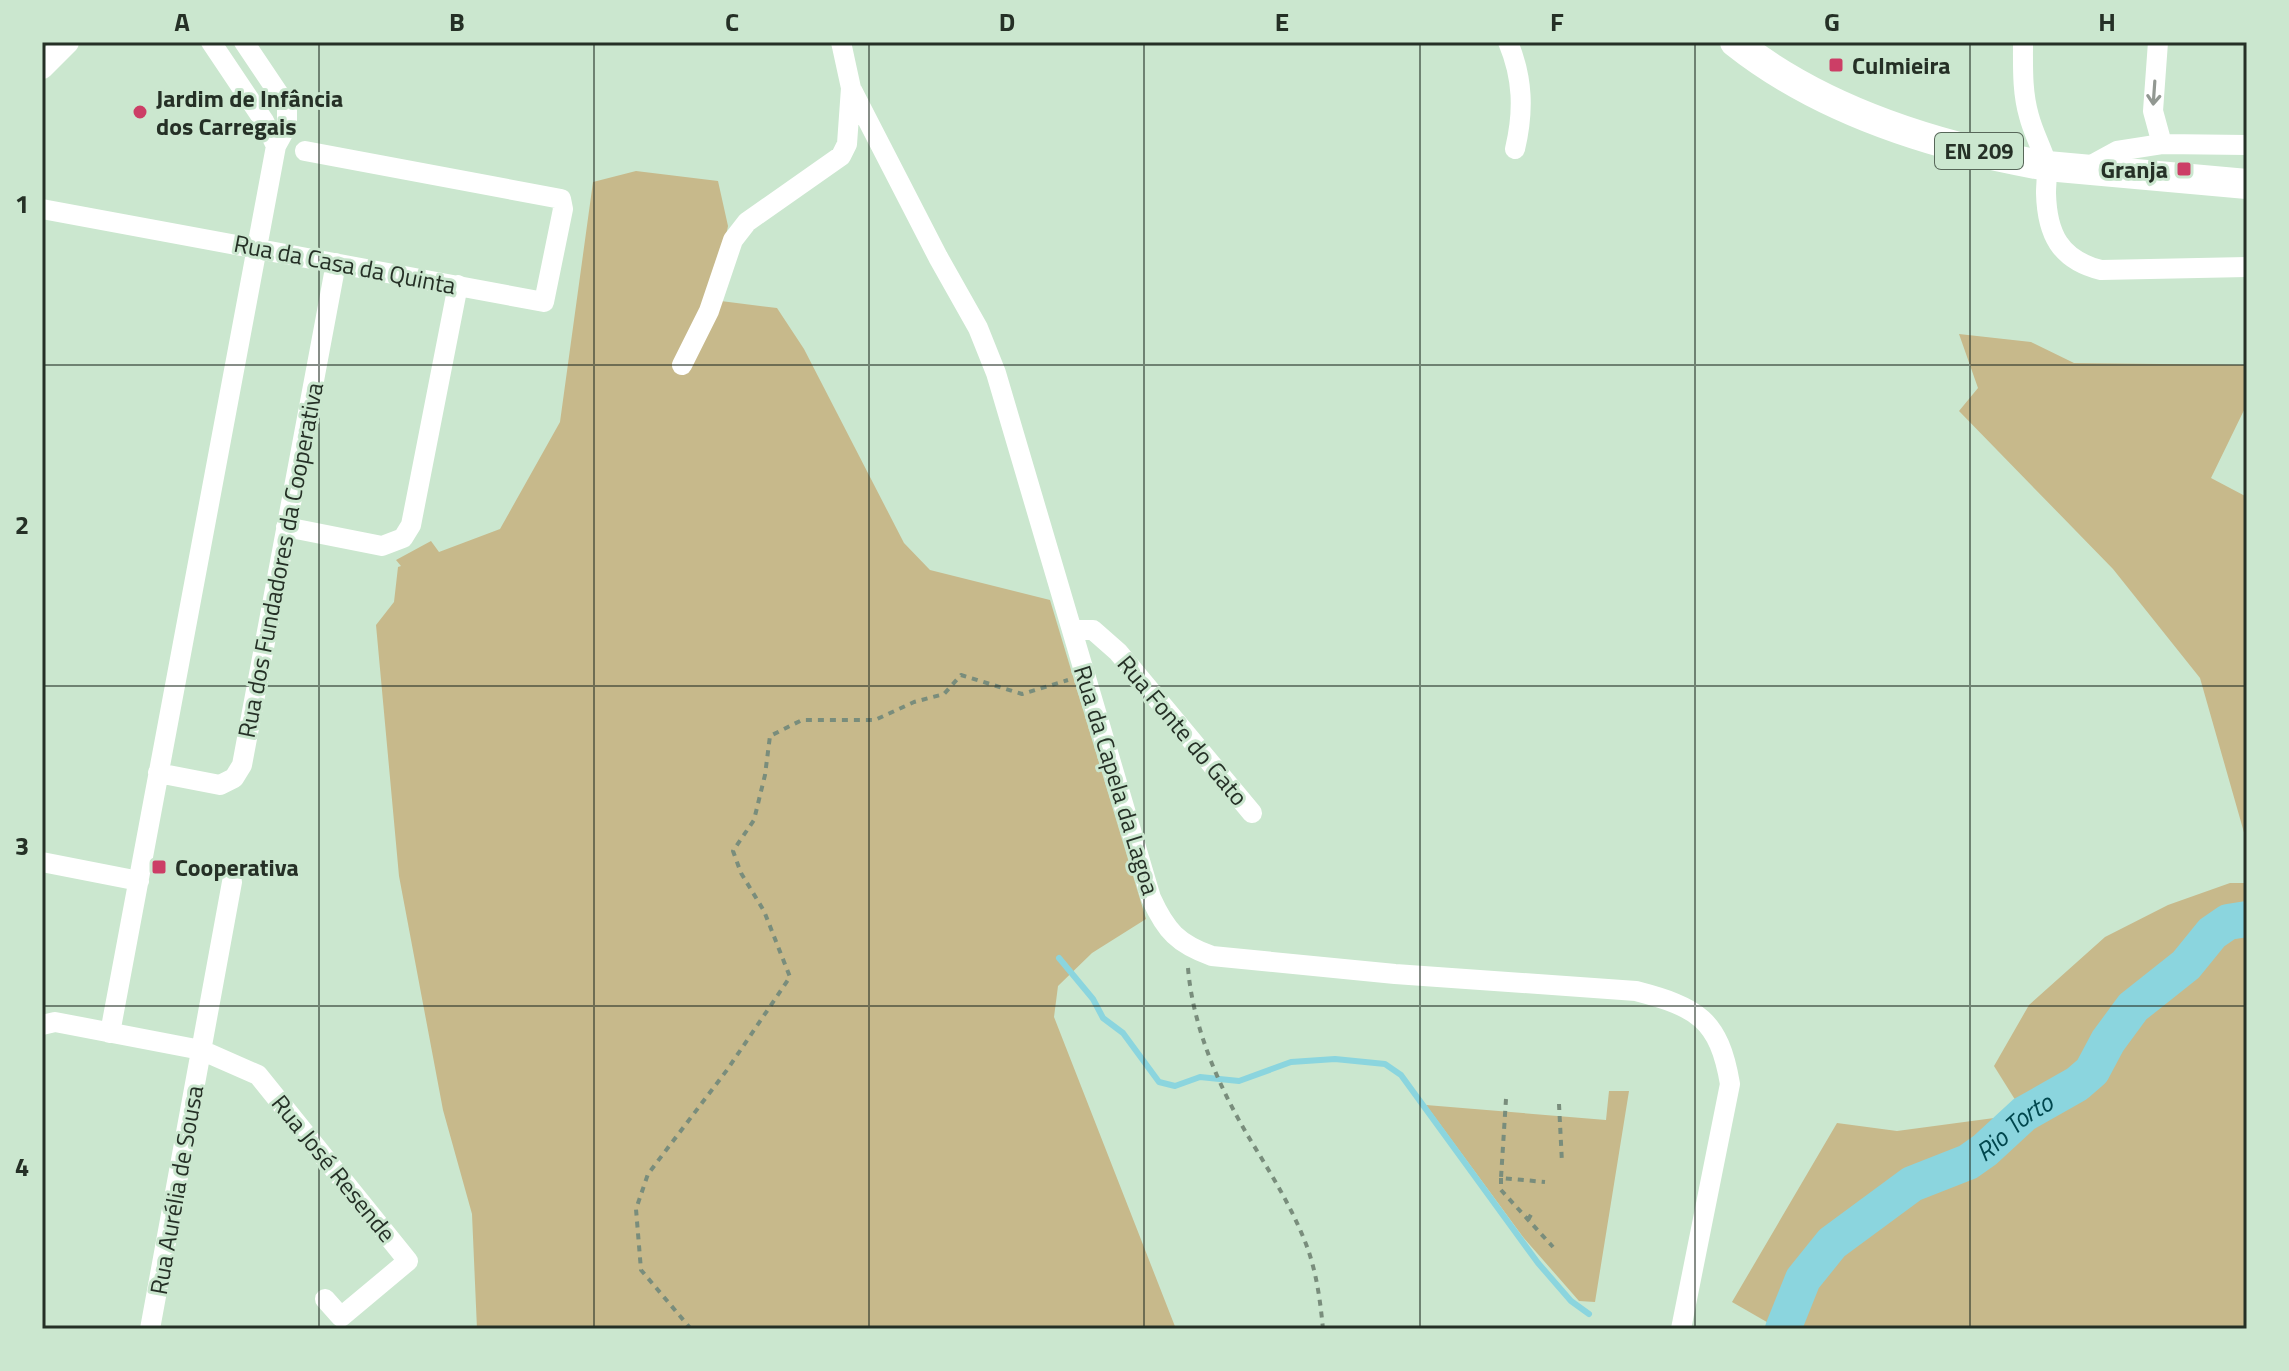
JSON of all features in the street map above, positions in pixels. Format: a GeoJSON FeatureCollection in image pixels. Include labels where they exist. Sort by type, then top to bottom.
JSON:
{"type":"FeatureCollection","features":[{"type":"Feature","properties":{"kind":"main road","name":"EN 209"},"geometry":{"type":"LineString","coordinates":[[1735,42],[1826,100],[1924,137],[2047,166],[2247,184]]}},
{"type":"Feature","properties":{"kind":"street"},"geometry":{"type":"LineString","coordinates":[[42,67],[67,42]]}},
{"type":"Feature","properties":{"kind":"street"},"geometry":{"type":"LineString","coordinates":[[211,42],[264,121],[276,146]]}},
{"type":"Feature","properties":{"kind":"street"},"geometry":{"type":"LineString","coordinates":[[110,1033],[276,146],[287,126],[287,106],[244,42]]}},
{"type":"Feature","properties":{"kind":"street","name":"Rua da Capela da Lagoa"},"geometry":{"type":"LineString","coordinates":[[841,42],[851,88],[978,328],[996,373],[1151,898],[1166,926],[1190,948]]}},
{"type":"Feature","properties":{"kind":"street"},"geometry":{"type":"LineString","coordinates":[[1508,42],[1522,85],[1521,121],[1515,149]]}},
{"type":"Feature","properties":{"kind":"street","name":"EN 209"},"geometry":{"type":"LineString","coordinates":[[2023,42],[2023,84],[2028,115],[2047,166]]}},
{"type":"Feature","properties":{"kind":"street"},"geometry":{"type":"LineString","coordinates":[[2158,42],[2153,111],[2162,144]]}},
{"type":"Feature","properties":{"kind":"street"},"geometry":{"type":"LineString","coordinates":[[244,91],[267,77]]}},
{"type":"Feature","properties":{"kind":"street"},"geometry":{"type":"LineString","coordinates":[[682,365],[709,311],[733,240],[747,222],[841,156],[847,144],[851,88]]}},
{"type":"Feature","properties":{"kind":"street"},"geometry":{"type":"LineString","coordinates":[[2083,169],[2117,151],[2162,144],[2247,145]]}},
{"type":"Feature","properties":{"kind":"street","name":"Rua da Casa da Quinta"},"geometry":{"type":"LineString","coordinates":[[42,209],[544,302],[563,209],[561,199],[305,151]]}},
{"type":"Feature","properties":{"kind":"street"},"geometry":{"type":"LineString","coordinates":[[2047,166],[2046,195],[2052,232],[2062,248],[2085,266],[2120,271],[2247,267]]}},
{"type":"Feature","properties":{"kind":"street","name":"Rua dos Fundadores da Cooperativa"},"geometry":{"type":"LineString","coordinates":[[158,773],[220,785],[234,778],[242,765],[336,263]]}},
{"type":"Feature","properties":{"kind":"street"},"geometry":{"type":"LineString","coordinates":[[286,527],[382,546],[403,538],[411,525],[458,285]]}},
{"type":"Feature","properties":{"kind":"street","name":"Rua Fonte do Gato"},"geometry":{"type":"LineString","coordinates":[[1072,630],[1093,630],[1111,645],[1252,813]]}},
{"type":"Feature","properties":{"kind":"street"},"geometry":{"type":"LineString","coordinates":[[42,862],[139,881]]}},
{"type":"Feature","properties":{"kind":"street","name":"Rua Aurélia de Sousa"},"geometry":{"type":"LineString","coordinates":[[155,1328],[232,882]]}},
{"type":"Feature","properties":{"kind":"street"},"geometry":{"type":"LineString","coordinates":[[1190,948],[1227,958],[1395,974],[1636,991],[1674,1001],[1698,1015],[1715,1034],[1730,1084],[1681,1329]]}},
{"type":"Feature","properties":{"kind":"street"},"geometry":{"type":"LineString","coordinates":[[42,1025],[55,1022],[201,1050]]}},
{"type":"Feature","properties":{"kind":"street","name":"Rua José Resende"},"geometry":{"type":"LineString","coordinates":[[201,1050],[258,1075],[408,1261],[341,1317],[325,1299]]}},
{"type":"Feature","properties":{"kind":"path"},"geometry":{"type":"LineString","coordinates":[[691,1329],[641,1270],[636,1209],[648,1174],[727,1070],[790,977],[764,911],[741,873],[733,851],[754,820],[770,736],[802,720],[875,720],[914,702],[944,694],[961,675],[1022,694],[1085,675]]}},
{"type":"Feature","properties":{"kind":"path"},"geometry":{"type":"LineString","coordinates":[[1190,948],[1191,1001],[1217,1074],[1304,1238],[1316,1273],[1323,1329]]}},
{"type":"Feature","properties":{"kind":"path"},"geometry":{"type":"LineString","coordinates":[[1506,1099],[1501,1190],[1553,1247]]}},
{"type":"Feature","properties":{"kind":"path"},"geometry":{"type":"LineString","coordinates":[[1559,1104],[1562,1163]]}},
{"type":"Feature","properties":{"kind":"path"},"geometry":{"type":"LineString","coordinates":[[1501,1178],[1545,1182]]}},
{"type":"Feature","properties":{"kind":"path"},"geometry":{"type":"LineString","coordinates":[[1528,1220],[1533,1211]]}},
{"type":"Feature","properties":{"kind":"shaded area"},"geometry":{"type":"Polygon","coordinates":[[[636,171],[718,181],[728,226],[713,300],[777,308],[804,349],[904,543],[930,570],[1050,600],[1146,919],[1092,953],[1058,986],[1054,1017],[1176,1329],[477,1329],[472,1214],[443,1110],[399,876],[376,625],[394,602],[398,567],[401,566],[396,560],[431,541],[439,552],[500,529],[560,422],[593,182],[636,171]]]}},
{"type":"Feature","properties":{"kind":"shaded area"},"geometry":{"type":"Polygon","coordinates":[[[1959,334],[2031,342],[2074,363],[2247,365],[2247,404],[2211,478],[2247,497],[2247,843],[2200,678],[2113,569],[1959,411],[1978,388],[1959,334]]]}},
{"type":"Feature","properties":{"kind":"shaded area"},"geometry":{"type":"Polygon","coordinates":[[[2230,883],[2247,883],[2247,1329],[1779,1329],[1732,1302],[1837,1123],[1897,1131],[2024,1114],[1994,1066],[2029,1005],[2105,937],[2168,905],[2230,883]]]}},
{"type":"Feature","properties":{"kind":"shaded area"},"geometry":{"type":"Polygon","coordinates":[[[1609,1091],[1629,1091],[1595,1302],[1579,1301],[1523,1237],[1426,1105],[1606,1120],[1609,1091]]]}},
{"type":"Feature","properties":{"kind":"waterway","name":"Rio Torto"},"geometry":{"type":"LineString","coordinates":[[1783,1329],[1803,1279],[1832,1243],[1912,1184],[1968,1162],[2024,1114],[2077,1084],[2092,1071],[2108,1041],[2133,1007],[2186,965],[2212,933],[2228,922],[2247,919]]}},
{"type":"Feature","properties":{"kind":"waterway"},"geometry":{"type":"LineString","coordinates":[[1059,958],[1093,999],[1103,1018],[1123,1033],[1159,1082],[1175,1086],[1200,1077],[1239,1081],[1291,1062],[1335,1059],[1385,1064],[1401,1075],[1538,1263],[1571,1301],[1589,1314]]}},
{"type":"Feature","properties":{"kind":"place","name":"Culmieira"},"geometry":{"type":"Point","coordinates":[1836,65]}},
{"type":"Feature","properties":{"kind":"place","name":"Jardim de Infância dos Carregais"},"geometry":{"type":"Point","coordinates":[140,112]}},
{"type":"Feature","properties":{"kind":"place","name":"Granja"},"geometry":{"type":"Point","coordinates":[2184,169]}},
{"type":"Feature","properties":{"kind":"place","name":"Cooperativa"},"geometry":{"type":"Point","coordinates":[159,867]}}]}
